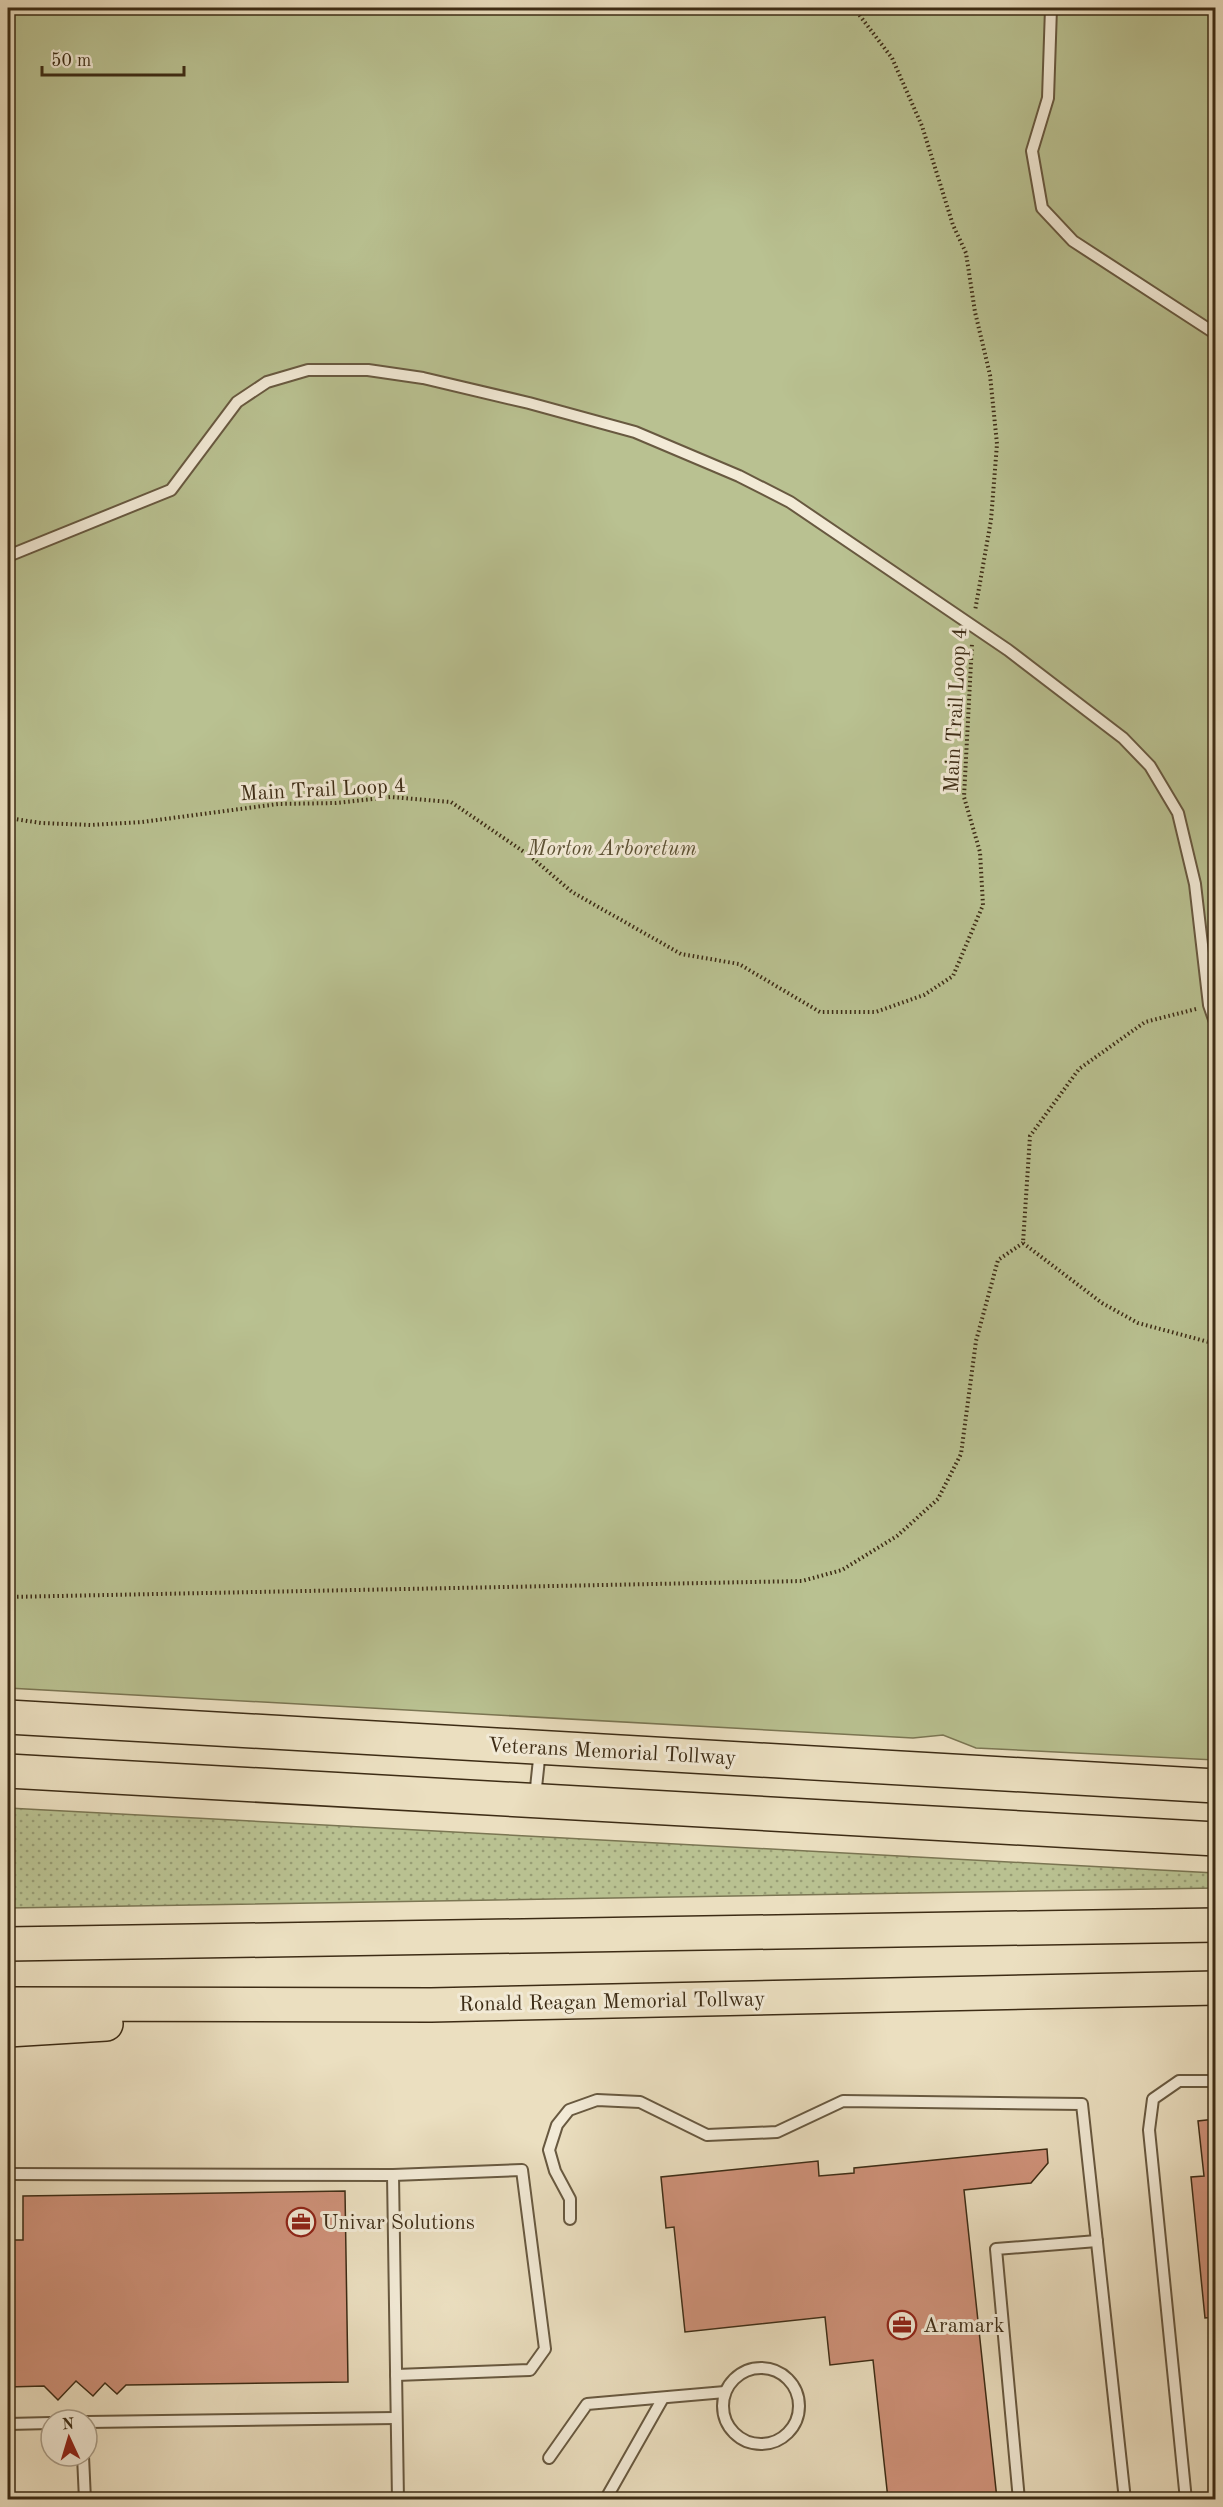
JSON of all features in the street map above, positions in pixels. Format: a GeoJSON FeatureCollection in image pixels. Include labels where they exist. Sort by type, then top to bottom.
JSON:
{"type":"FeatureCollection","features":[{"type":"Feature","properties":{"kind":"highway","name":"Veterans Memorial Tollway"},"geometry":{"type":"LineString","coordinates":[[8,1717],[1215,1786]]}},
{"type":"Feature","properties":{"kind":"highway"},"geometry":{"type":"LineString","coordinates":[[8,1771],[1215,1839]]}},
{"type":"Feature","properties":{"kind":"highway"},"geometry":{"type":"LineString","coordinates":[[8,1944],[1215,1924]]}},
{"type":"Feature","properties":{"kind":"highway","name":"Ronald Reagan Memorial Tollway"},"geometry":{"type":"LineString","coordinates":[[8,2004],[431,2005],[1215,1988]]}},
{"type":"Feature","properties":{"kind":"highway"},"geometry":{"type":"LineString","coordinates":[[8,2030],[431,2005]]}},
{"type":"Feature","properties":{"kind":"lane"},"geometry":{"type":"LineString","coordinates":[[1051,8],[1048,98],[1032,151],[1042,208],[1073,241],[1215,334]]}},
{"type":"Feature","properties":{"kind":"lane"},"geometry":{"type":"LineString","coordinates":[[8,556],[171,490],[237,402],[267,382],[308,370],[368,370],[423,378],[479,390],[635,432],[740,476],[790,502],[973,626],[1123,738],[1150,766],[1178,813],[1189,853],[1209,1005],[1215,1025]]}},
{"type":"Feature","properties":{"kind":"lane"},"geometry":{"type":"LineString","coordinates":[[535,1801],[540,1747]]}},
{"type":"Feature","properties":{"kind":"lane"},"geometry":{"type":"LineString","coordinates":[[1186,2499],[1149,2130],[1153,2099],[1179,2081],[1215,2081]]}},
{"type":"Feature","properties":{"kind":"lane"},"geometry":{"type":"LineString","coordinates":[[570,2219],[570,2199],[555,2171],[549,2150],[557,2125],[569,2110],[597,2100],[640,2102],[707,2135],[777,2132],[843,2101],[1082,2104],[1125,2499]]}},
{"type":"Feature","properties":{"kind":"lane"},"geometry":{"type":"LineString","coordinates":[[8,2174],[393,2175],[522,2170],[545,2349],[530,2370],[396,2375]]}},
{"type":"Feature","properties":{"kind":"lane"},"geometry":{"type":"LineString","coordinates":[[393,2175],[398,2499]]}},
{"type":"Feature","properties":{"kind":"lane"},"geometry":{"type":"LineString","coordinates":[[1019,2499],[996,2249],[1097,2241]]}},
{"type":"Feature","properties":{"kind":"lane"},"geometry":{"type":"LineString","coordinates":[[754,2368],[774,2370],[791,2381],[797,2392],[800,2406],[797,2419],[783,2438],[760,2444],[748,2442],[729,2427],[723,2404],[725,2392],[742,2372],[754,2368]]}},
{"type":"Feature","properties":{"kind":"lane"},"geometry":{"type":"LineString","coordinates":[[549,2458],[587,2404],[725,2392]]}},
{"type":"Feature","properties":{"kind":"lane"},"geometry":{"type":"LineString","coordinates":[[608,2499],[608,2495],[663,2398]]}},
{"type":"Feature","properties":{"kind":"lane"},"geometry":{"type":"LineString","coordinates":[[99,2422],[396,2418]]}},
{"type":"Feature","properties":{"kind":"lane"},"geometry":{"type":"LineString","coordinates":[[8,2424],[39,2423]]}},
{"type":"Feature","properties":{"kind":"lane"},"geometry":{"type":"LineString","coordinates":[[84,2468],[85,2499]]}},
{"type":"Feature","properties":{"kind":"path","name":"Main Trail Loop 4"},"geometry":{"type":"LineString","coordinates":[[8,818],[41,823],[91,825],[142,822],[278,804],[336,803],[391,797],[451,802],[521,850],[572,892],[681,954],[739,964],[820,1012],[876,1012],[924,995],[952,976],[983,904],[980,852],[964,797],[973,626],[990,520],[997,444],[990,375],[975,312],[966,253],[953,225],[922,126],[892,58],[854,8]]}},
{"type":"Feature","properties":{"kind":"path"},"geometry":{"type":"LineString","coordinates":[[1023,1243],[1030,1136],[1079,1069],[1145,1022],[1209,1005]]}},
{"type":"Feature","properties":{"kind":"path"},"geometry":{"type":"LineString","coordinates":[[1023,1243],[1102,1303],[1138,1323],[1215,1344]]}},
{"type":"Feature","properties":{"kind":"path"},"geometry":{"type":"LineString","coordinates":[[8,1597],[802,1581],[842,1570],[897,1536],[938,1499],[961,1454],[976,1341],[998,1260],[1023,1243]]}},
{"type":"Feature","properties":{"kind":"green space","name":"Morton Arboretum"},"geometry":{"type":"Polygon","coordinates":[[[8,8],[1215,8],[1215,1760],[976,1748],[943,1735],[913,1738],[8,1688],[8,8]]]}},
{"type":"Feature","properties":{"kind":"green space"},"geometry":{"type":"Polygon","coordinates":[[[8,1808],[1215,1873],[1215,1888],[8,1908],[8,1808]]]}},
{"type":"Feature","properties":{"kind":"building"},"geometry":{"type":"Polygon","coordinates":[[[1215,2119],[1215,2317],[1205,2318],[1191,2177],[1204,2176],[1198,2121],[1215,2119]]]}},
{"type":"Feature","properties":{"kind":"building","name":"Aramark"},"geometry":{"type":"Polygon","coordinates":[[[1047,2149],[1048,2163],[1031,2183],[964,2190],[997,2499],[888,2499],[873,2360],[830,2365],[825,2317],[685,2332],[674,2227],[666,2228],[661,2177],[818,2161],[819,2176],[854,2173],[854,2168],[1047,2149]]]}},
{"type":"Feature","properties":{"kind":"building"},"geometry":{"type":"Polygon","coordinates":[[[345,2191],[348,2382],[126,2385],[117,2394],[105,2383],[93,2396],[76,2381],[58,2400],[44,2386],[8,2387],[8,2240],[23,2240],[23,2196],[345,2191]]]}},
{"type":"Feature","properties":{"kind":"place","name":"Univar Solutions"},"geometry":{"type":"Point","coordinates":[301,2222]}},
{"type":"Feature","properties":{"kind":"place","name":"Aramark"},"geometry":{"type":"Point","coordinates":[902,2325]}}]}
